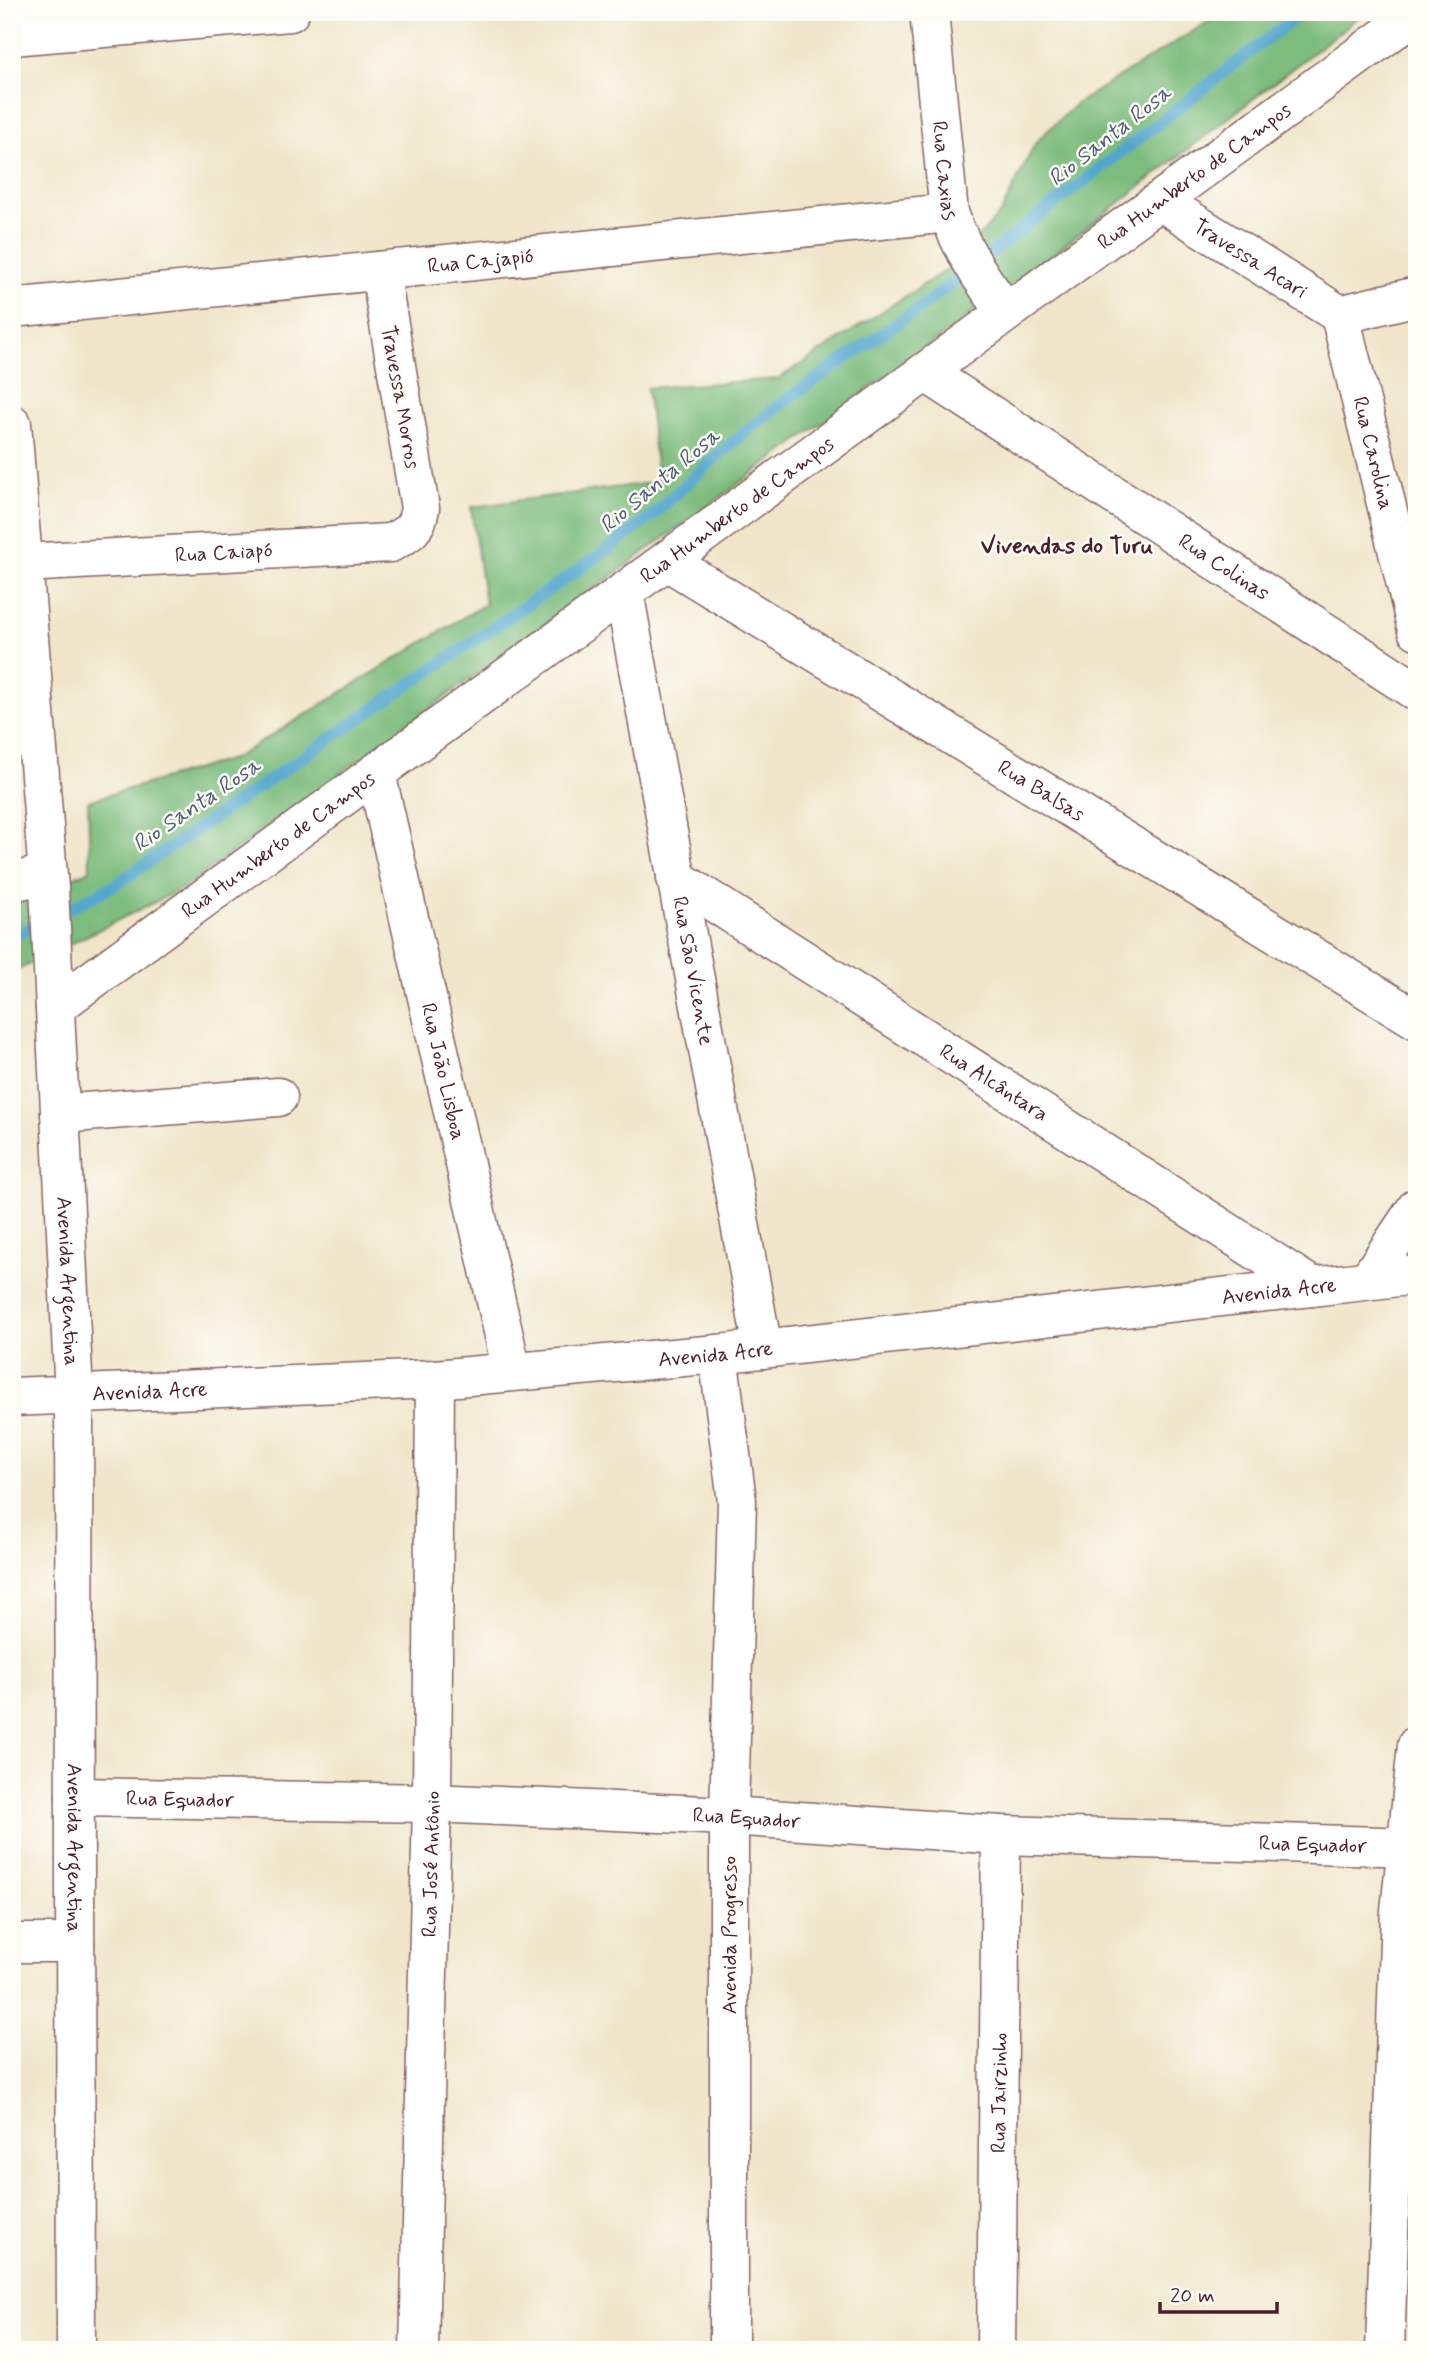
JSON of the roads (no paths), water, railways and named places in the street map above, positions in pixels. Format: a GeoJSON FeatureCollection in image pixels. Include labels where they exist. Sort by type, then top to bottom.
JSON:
{"type":"FeatureCollection","features":[{"type":"Feature","properties":{"kind":"street"},"geometry":{"type":"LineString","coordinates":[[12,36],[290,12]]}},
{"type":"Feature","properties":{"kind":"street","name":"Rua Caxias"},"geometry":{"type":"LineString","coordinates":[[929,12],[952,222],[1000,304]]}},
{"type":"Feature","properties":{"kind":"street","name":"Rua Humberto de Campos"},"geometry":{"type":"LineString","coordinates":[[55,1007],[925,372],[1000,304],[1160,201],[1417,13]]}},
{"type":"Feature","properties":{"kind":"street","name":"Travessa Acari"},"geometry":{"type":"LineString","coordinates":[[1160,201],[1340,315]]}},
{"type":"Feature","properties":{"kind":"street","name":"Rua Cajapió"},"geometry":{"type":"LineString","coordinates":[[12,308],[380,271],[952,222]]}},
{"type":"Feature","properties":{"kind":"street","name":"Travessa Morros"},"geometry":{"type":"LineString","coordinates":[[380,271],[420,508],[418,524]]}},
{"type":"Feature","properties":{"kind":"street"},"geometry":{"type":"LineString","coordinates":[[1340,315],[1417,296]]}},
{"type":"Feature","properties":{"kind":"street","name":"Rua Carolina"},"geometry":{"type":"LineString","coordinates":[[1340,315],[1417,630]]}},
{"type":"Feature","properties":{"kind":"street","name":"Rua Colinas"},"geometry":{"type":"LineString","coordinates":[[925,372],[1417,692]]}},
{"type":"Feature","properties":{"kind":"street","name":"Avenida Argentina"},"geometry":{"type":"LineString","coordinates":[[12,424],[23,563],[36,881],[53,963],[74,1395],[76,2350]]}},
{"type":"Feature","properties":{"kind":"street","name":"Rua Caiapó"},"geometry":{"type":"LineString","coordinates":[[23,563],[390,543],[410,534],[418,524]]}},
{"type":"Feature","properties":{"kind":"street","name":"Rua Balsas"},"geometry":{"type":"LineString","coordinates":[[667,561],[1417,1020]]}},
{"type":"Feature","properties":{"kind":"street","name":"Rua São Vicente"},"geometry":{"type":"LineString","coordinates":[[624,592],[764,1349]]}},
{"type":"Feature","properties":{"kind":"street","name":"Rua João Lisboa"},"geometry":{"type":"LineString","coordinates":[[376,773],[512,1370]]}},
{"type":"Feature","properties":{"kind":"street","name":"Rua Alcântara"},"geometry":{"type":"LineString","coordinates":[[676,878],[1313,1287]]}},
{"type":"Feature","properties":{"kind":"street"},"geometry":{"type":"LineString","coordinates":[[60,1114],[278,1097]]}},
{"type":"Feature","properties":{"kind":"street"},"geometry":{"type":"LineString","coordinates":[[1368,1280],[1417,1208]]}},
{"type":"Feature","properties":{"kind":"street","name":"Avenida Acre"},"geometry":{"type":"LineString","coordinates":[[12,1397],[435,1379],[512,1370],[718,1354],[1417,1275]]}},
{"type":"Feature","properties":{"kind":"street","name":"Avenida Progresso"},"geometry":{"type":"LineString","coordinates":[[718,1354],[737,1501],[729,1816],[729,2350]]}},
{"type":"Feature","properties":{"kind":"street","name":"Rua José Antônio"},"geometry":{"type":"LineString","coordinates":[[419,2350],[432,1803],[435,1379]]}},
{"type":"Feature","properties":{"kind":"street"},"geometry":{"type":"LineString","coordinates":[[1385,2350],[1400,1911],[1412,1846],[1417,1745]]}},
{"type":"Feature","properties":{"kind":"street","name":"Rua Equador"},"geometry":{"type":"LineString","coordinates":[[75,1797],[432,1803],[729,1816],[1001,1835],[1412,1846]]}},
{"type":"Feature","properties":{"kind":"street","name":"Rua Jairzinho"},"geometry":{"type":"LineString","coordinates":[[996,2350],[1001,1835]]}},
{"type":"Feature","properties":{"kind":"street"},"geometry":{"type":"LineString","coordinates":[[12,1944],[75,1943]]}},
{"type":"Feature","properties":{"kind":"waterway","name":"Rio Santa Rosa"},"geometry":{"type":"LineString","coordinates":[[12,937],[115,885],[600,555],[651,517],[718,455],[783,402],[924,305],[1302,12]]}},
{"type":"Feature","properties":{"kind":"district","name":"Vivendas do Turu"},"geometry":{"type":"Point","coordinates":[1067,545]}}]}
